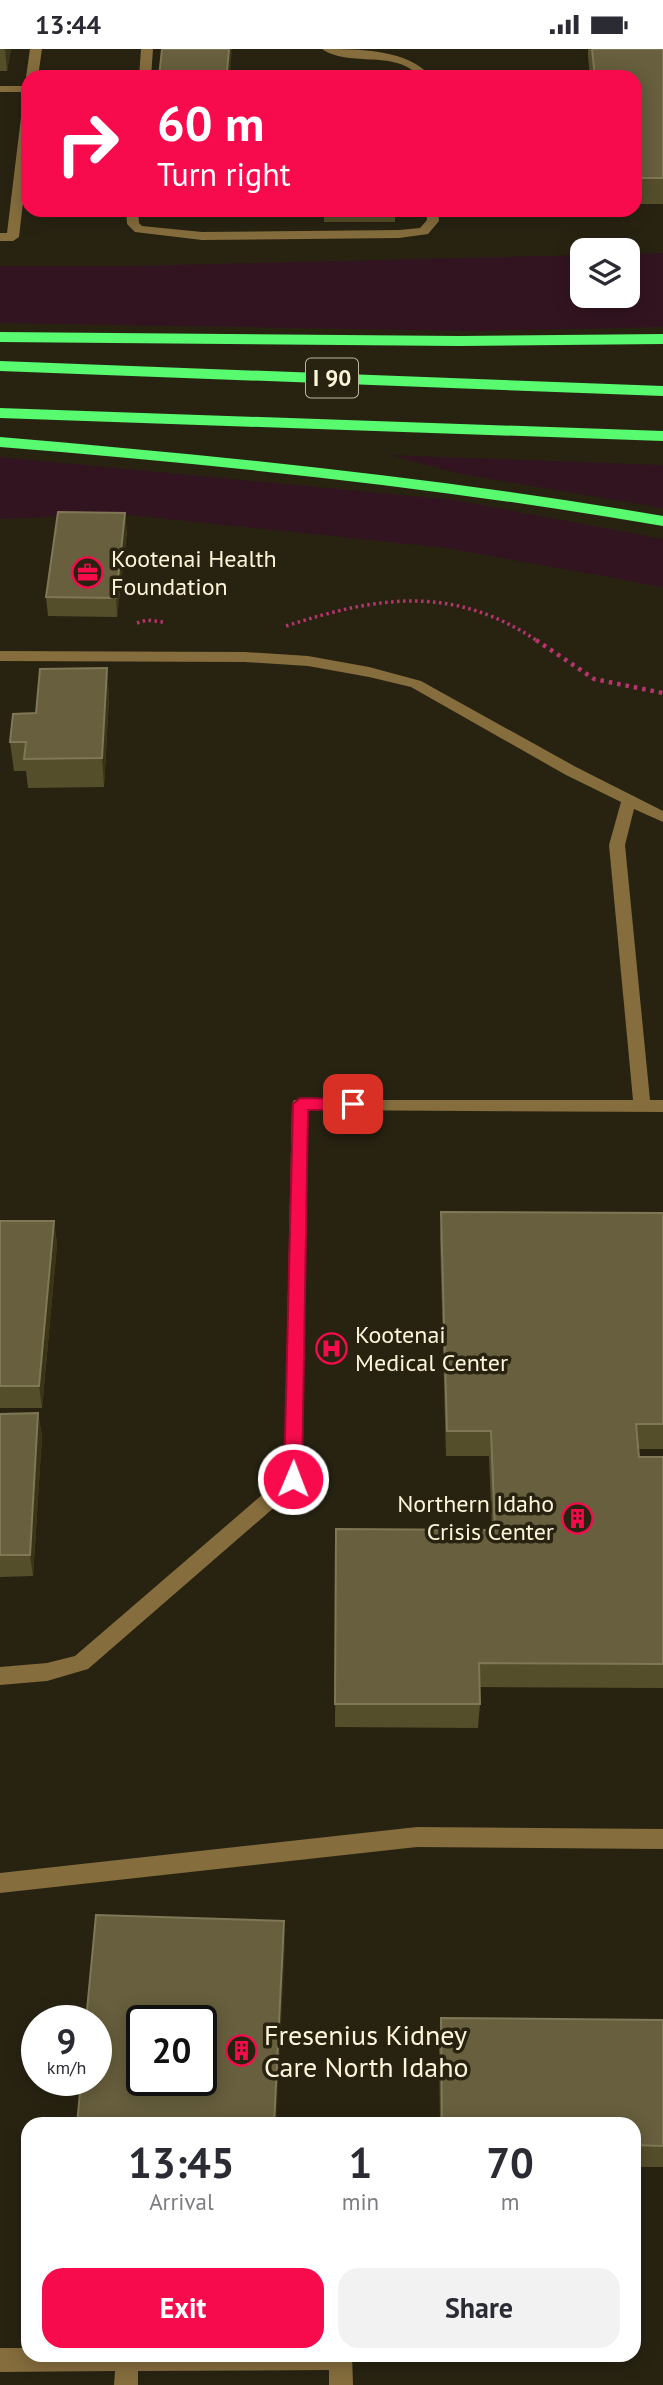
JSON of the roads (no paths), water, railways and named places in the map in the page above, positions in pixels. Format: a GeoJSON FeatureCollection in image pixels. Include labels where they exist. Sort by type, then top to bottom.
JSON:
{"type":"FeatureCollection","features":[{"type":"Feature","properties":{"kind":"highway","name":"I 90"},"geometry":{"type":"LineString","coordinates":[[0,337],[459,341],[663,339]]}},
{"type":"Feature","properties":{"kind":"highway","name":"I 90"},"geometry":{"type":"LineString","coordinates":[[0,366],[663,391]]}},
{"type":"Feature","properties":{"kind":"highway","name":"I 90"},"geometry":{"type":"LineString","coordinates":[[0,413],[663,436]]}},
{"type":"Feature","properties":{"kind":"highway"},"geometry":{"type":"LineString","coordinates":[[0,442],[252,463],[389,478],[559,502],[663,521]]}},
{"type":"Feature","properties":{"kind":"street"},"geometry":{"type":"LineString","coordinates":[[33,70],[36,49]]}},
{"type":"Feature","properties":{"kind":"street"},"geometry":{"type":"LineString","coordinates":[[146,70],[147,49]]}},
{"type":"Feature","properties":{"kind":"street"},"geometry":{"type":"LineString","coordinates":[[328,49],[408,56],[420,64],[422,70]]}},
{"type":"Feature","properties":{"kind":"street"},"geometry":{"type":"LineString","coordinates":[[0,89],[21,89]]}},
{"type":"Feature","properties":{"kind":"street"},"geometry":{"type":"LineString","coordinates":[[0,237],[13,237],[21,169]]}},
{"type":"Feature","properties":{"kind":"street"},"geometry":{"type":"LineString","coordinates":[[133,217],[133,223],[139,229],[202,236],[399,234],[424,231],[433,221],[433,217]]}},
{"type":"Feature","properties":{"kind":"street"},"geometry":{"type":"LineString","coordinates":[[0,656],[138,655],[307,661],[416,684],[663,817]]}},
{"type":"Feature","properties":{"kind":"street"},"geometry":{"type":"LineString","coordinates":[[629,801],[617,845],[642,1106]]}},
{"type":"Feature","properties":{"kind":"street"},"geometry":{"type":"LineString","coordinates":[[0,1675],[47,1672],[81,1663],[293,1479],[300,1104],[663,1106]]}},
{"type":"Feature","properties":{"kind":"street"},"geometry":{"type":"LineString","coordinates":[[0,1883],[417,1837],[663,1839]]}},
{"type":"Feature","properties":{"kind":"street"},"geometry":{"type":"LineString","coordinates":[[0,2360],[21,2360]]}},
{"type":"Feature","properties":{"kind":"street"},"geometry":{"type":"LineString","coordinates":[[125,2385],[127,2362]]}},
{"type":"Feature","properties":{"kind":"street"},"geometry":{"type":"LineString","coordinates":[[341,2385],[342,2362]]}},
{"type":"Feature","properties":{"kind":"place","name":"Kootenai Health Foundation"},"geometry":{"type":"Point","coordinates":[88,573]}},
{"type":"Feature","properties":{"kind":"place","name":"Kootenai Medical Center"},"geometry":{"type":"Point","coordinates":[332,1349]}},
{"type":"Feature","properties":{"kind":"place","name":"Northern Idaho Crisis Center"},"geometry":{"type":"Point","coordinates":[577,1518]}},
{"type":"Feature","properties":{"kind":"place","name":"Fresenius Kidney Care North Idaho"},"geometry":{"type":"Point","coordinates":[241,2051]}}]}
